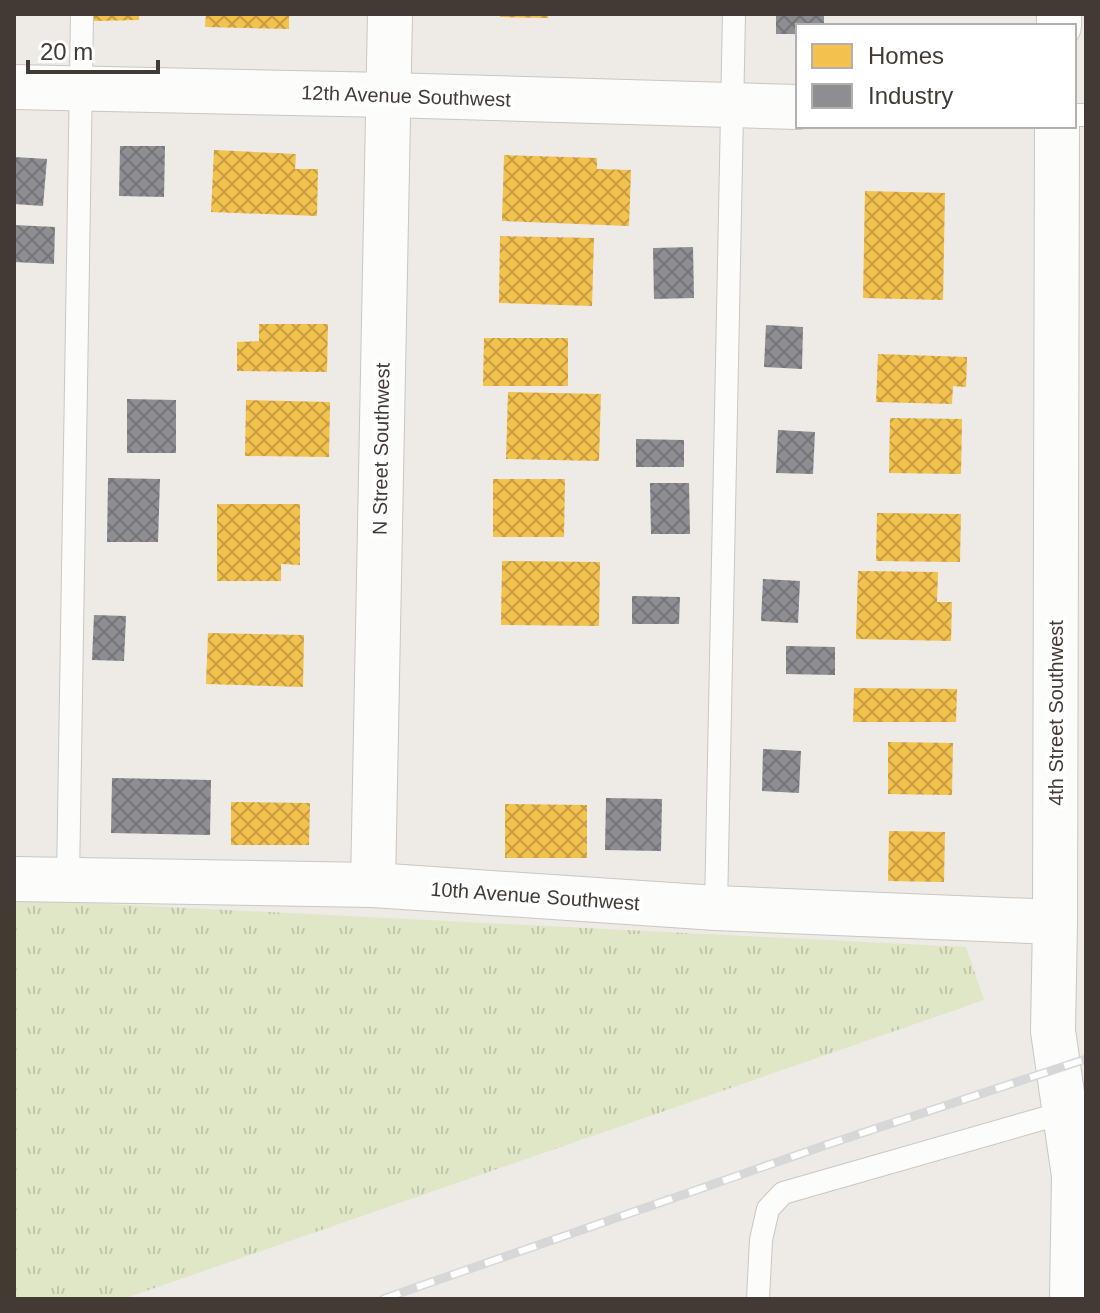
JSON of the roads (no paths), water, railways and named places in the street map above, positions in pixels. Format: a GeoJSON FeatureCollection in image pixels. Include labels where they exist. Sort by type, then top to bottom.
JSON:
{"type":"FeatureCollection","features":[{"type":"Feature","properties":{"kind":"street","name":"N Street Southwest"},"geometry":{"type":"LineString","coordinates":[[373,885],[390,14]]}},
{"type":"Feature","properties":{"kind":"street","name":"12th Avenue Southwest"},"geometry":{"type":"LineString","coordinates":[[14,87],[796,107]]}},
{"type":"Feature","properties":{"kind":"street","name":"4th Street Southwest"},"geometry":{"type":"LineString","coordinates":[[1057,128],[1053,1031],[1074,1138],[1072,1299]]}},
{"type":"Feature","properties":{"kind":"street","name":"10th Avenue Southwest"},"geometry":{"type":"LineString","coordinates":[[14,879],[373,885],[716,908],[1055,922]]}},
{"type":"Feature","properties":{"kind":"lane"},"geometry":{"type":"LineString","coordinates":[[68,880],[82,14]]}},
{"type":"Feature","properties":{"kind":"lane"},"geometry":{"type":"LineString","coordinates":[[716,908],[734,14]]}},
{"type":"Feature","properties":{"kind":"lane"},"geometry":{"type":"LineString","coordinates":[[758,1299],[761,1240],[768,1209],[783,1193],[1074,1138]]}},
{"type":"Feature","properties":{"kind":"railway"},"geometry":{"type":"LineString","coordinates":[[383,1299],[826,1145],[1086,1059]]}}]}
